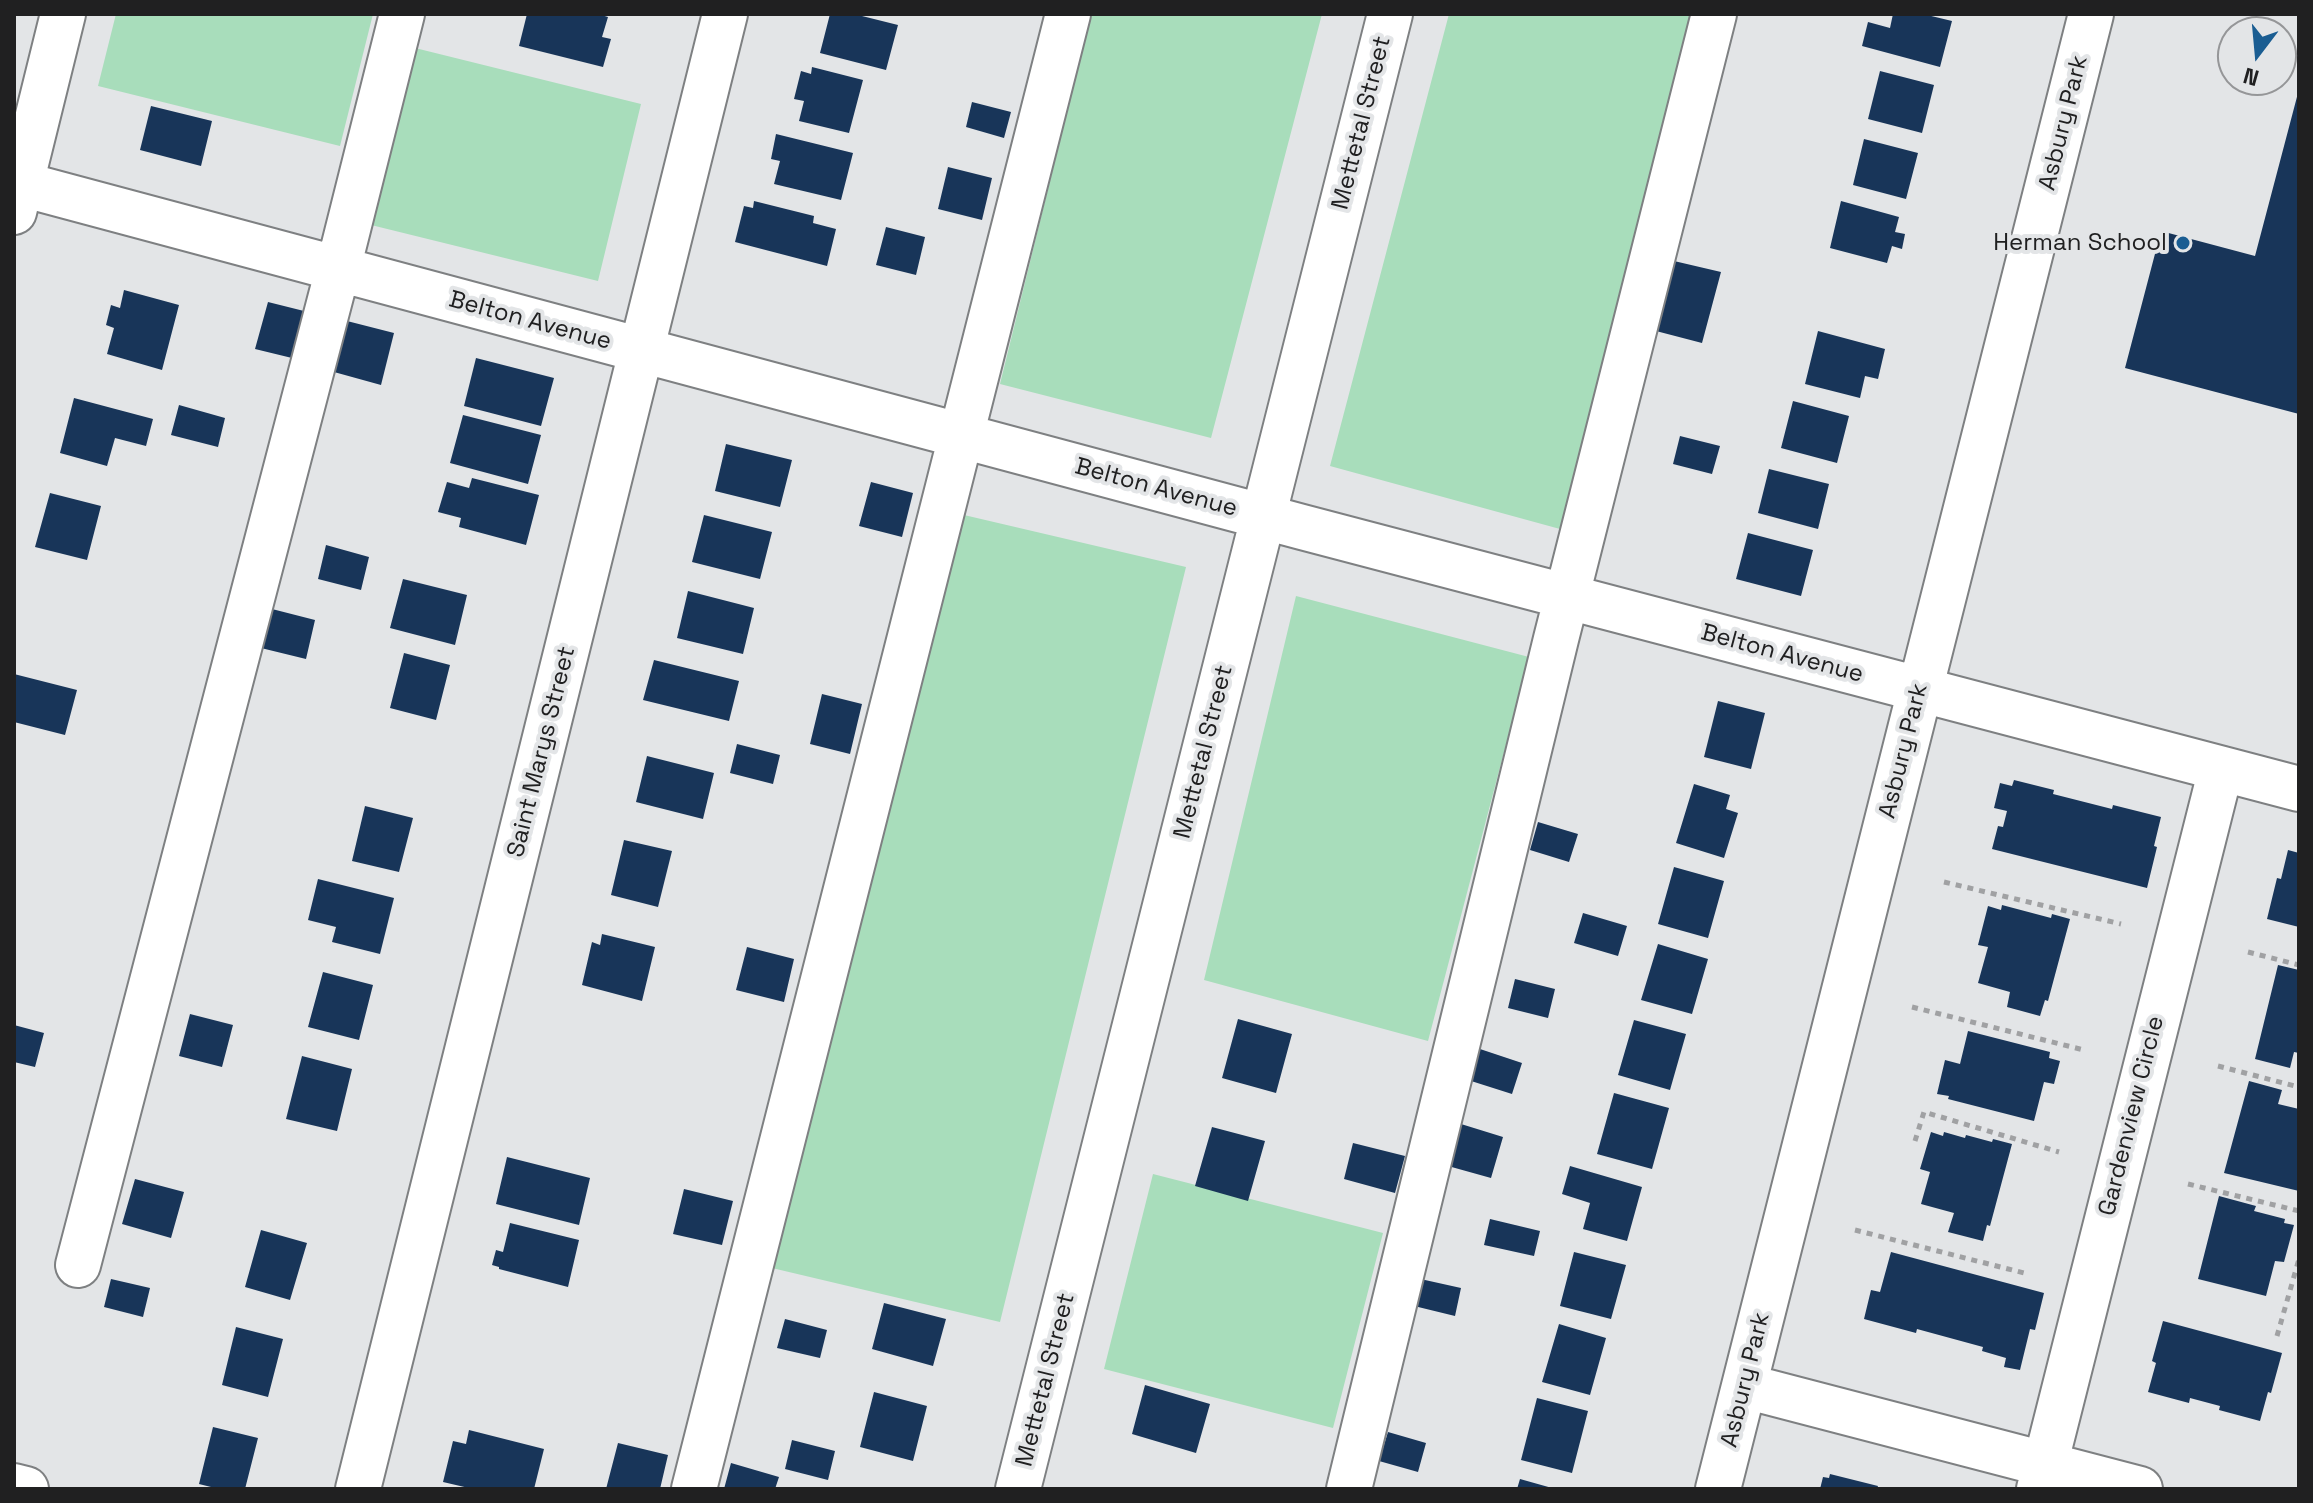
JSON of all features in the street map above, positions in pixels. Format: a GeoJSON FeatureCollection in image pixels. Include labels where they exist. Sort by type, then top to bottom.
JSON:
{"type":"FeatureCollection","features":[{"type":"Feature","properties":{"kind":"street"},"geometry":{"type":"LineString","coordinates":[[16,193],[63,14]]}},
{"type":"Feature","properties":{"kind":"street"},"geometry":{"type":"LineString","coordinates":[[78,1265],[402,14]]}},
{"type":"Feature","properties":{"kind":"street","name":"Saint Marys Street"},"geometry":{"type":"LineString","coordinates":[[358,1489],[725,14]]}},
{"type":"Feature","properties":{"kind":"street"},"geometry":{"type":"LineString","coordinates":[[694,1489],[1068,14]]}},
{"type":"Feature","properties":{"kind":"street","name":"Mettetal Street"},"geometry":{"type":"LineString","coordinates":[[1018,1489],[1390,14]]}},
{"type":"Feature","properties":{"kind":"street"},"geometry":{"type":"LineString","coordinates":[[1349,1489],[1567,597],[1714,14]]}},
{"type":"Feature","properties":{"kind":"street","name":"Asbury Park"},"geometry":{"type":"LineString","coordinates":[[1718,1489],[2091,14]]}},
{"type":"Feature","properties":{"kind":"street","name":"Belton Avenue"},"geometry":{"type":"LineString","coordinates":[[16,193],[338,269],[2299,789]]}},
{"type":"Feature","properties":{"kind":"street","name":"Gardenview Circle"},"geometry":{"type":"LineString","coordinates":[[2042,1476],[2221,769]]}},
{"type":"Feature","properties":{"kind":"street"},"geometry":{"type":"LineString","coordinates":[[1745,1386],[2042,1476],[2140,1489]]}},
{"type":"Feature","properties":{"kind":"street"},"geometry":{"type":"LineString","coordinates":[[14,1486],[26,1489]]}},
{"type":"Feature","properties":{"kind":"path"},"geometry":{"type":"LineString","coordinates":[[1944,882],[2121,924]]}},
{"type":"Feature","properties":{"kind":"path"},"geometry":{"type":"LineString","coordinates":[[2248,952],[2299,965]]}},
{"type":"Feature","properties":{"kind":"path"},"geometry":{"type":"LineString","coordinates":[[1912,1007],[2084,1050]]}},
{"type":"Feature","properties":{"kind":"path"},"geometry":{"type":"LineString","coordinates":[[2218,1066],[2299,1087]]}},
{"type":"Feature","properties":{"kind":"path"},"geometry":{"type":"LineString","coordinates":[[1915,1141],[1924,1112],[2059,1152]]}},
{"type":"Feature","properties":{"kind":"path"},"geometry":{"type":"LineString","coordinates":[[2188,1184],[2299,1211]]}},
{"type":"Feature","properties":{"kind":"path"},"geometry":{"type":"LineString","coordinates":[[1855,1230],[2028,1274]]}},
{"type":"Feature","properties":{"kind":"path"},"geometry":{"type":"LineString","coordinates":[[2277,1336],[2299,1259]]}},
{"type":"Feature","properties":{"kind":"green space"},"geometry":{"type":"Polygon","coordinates":[[[116,14],[373,14],[340,146],[98,86],[116,14]]]}},
{"type":"Feature","properties":{"kind":"green space"},"geometry":{"type":"Polygon","coordinates":[[[1091,14],[1322,14],[1211,438],[1000,384],[1091,14]]]}},
{"type":"Feature","properties":{"kind":"green space"},"geometry":{"type":"Polygon","coordinates":[[[1449,14],[1691,14],[1560,529],[1330,466],[1449,14]]]}},
{"type":"Feature","properties":{"kind":"green space"},"geometry":{"type":"Polygon","coordinates":[[[407,46],[641,104],[598,281],[363,223],[407,46]]]}},
{"type":"Feature","properties":{"kind":"green space"},"geometry":{"type":"Polygon","coordinates":[[[964,515],[1186,567],[1000,1322],[772,1268],[964,515]]]}},
{"type":"Feature","properties":{"kind":"green space"},"geometry":{"type":"Polygon","coordinates":[[[1296,596],[1529,657],[1428,1041],[1204,980],[1296,596]]]}},
{"type":"Feature","properties":{"kind":"green space"},"geometry":{"type":"Polygon","coordinates":[[[1153,1174],[1383,1233],[1333,1428],[1104,1369],[1153,1174]]]}},
{"type":"Feature","properties":{"kind":"building"},"geometry":{"type":"Polygon","coordinates":[[[527,14],[598,14],[608,17],[602,37],[611,39],[603,67],[519,46],[527,14]]]}},
{"type":"Feature","properties":{"kind":"building"},"geometry":{"type":"Polygon","coordinates":[[[830,14],[854,14],[898,25],[886,70],[820,53],[830,14]]]}},
{"type":"Feature","properties":{"kind":"building"},"geometry":{"type":"Polygon","coordinates":[[[1893,14],[1923,14],[1952,21],[1940,67],[1862,46],[1868,22],[1890,28],[1893,14]]]}},
{"type":"Feature","properties":{"kind":"building"},"geometry":{"type":"Polygon","coordinates":[[[812,67],[863,80],[849,133],[799,121],[804,101],[794,99],[801,71],[811,74],[812,67]]]}},
{"type":"Feature","properties":{"kind":"building"},"geometry":{"type":"Polygon","coordinates":[[[1880,71],[1934,85],[1922,133],[1868,119],[1880,71]]]}},
{"type":"Feature","properties":{"kind":"building","name":"Herman School"},"geometry":{"type":"Polygon","coordinates":[[[2298,93],[2299,414],[2125,368],[2161,231],[2255,256],[2298,93]]]}},
{"type":"Feature","properties":{"kind":"building"},"geometry":{"type":"Polygon","coordinates":[[[972,102],[1011,112],[1004,138],[966,127],[972,102]]]}},
{"type":"Feature","properties":{"kind":"building"},"geometry":{"type":"Polygon","coordinates":[[[151,106],[212,121],[201,166],[140,150],[151,106]]]}},
{"type":"Feature","properties":{"kind":"building"},"geometry":{"type":"Polygon","coordinates":[[[776,134],[853,153],[841,200],[774,184],[780,161],[771,159],[776,134]]]}},
{"type":"Feature","properties":{"kind":"building"},"geometry":{"type":"Polygon","coordinates":[[[1864,139],[1918,153],[1906,199],[1853,185],[1864,139]]]}},
{"type":"Feature","properties":{"kind":"building"},"geometry":{"type":"Polygon","coordinates":[[[948,167],[992,178],[982,220],[938,209],[948,167]]]}},
{"type":"Feature","properties":{"kind":"building"},"geometry":{"type":"Polygon","coordinates":[[[754,201],[814,216],[813,223],[836,229],[827,266],[735,242],[744,206],[753,208],[754,201]]]}},
{"type":"Feature","properties":{"kind":"building"},"geometry":{"type":"Polygon","coordinates":[[[1841,201],[1899,217],[1895,232],[1905,234],[1902,249],[1892,246],[1887,263],[1830,248],[1841,201]]]}},
{"type":"Feature","properties":{"kind":"building"},"geometry":{"type":"Polygon","coordinates":[[[886,227],[925,237],[916,275],[876,265],[886,227]]]}},
{"type":"Feature","properties":{"kind":"building"},"geometry":{"type":"Polygon","coordinates":[[[1674,261],[1721,272],[1702,343],[1656,331],[1674,261]]]}},
{"type":"Feature","properties":{"kind":"building"},"geometry":{"type":"Polygon","coordinates":[[[124,290],[179,305],[162,370],[107,354],[114,328],[106,325],[111,305],[120,308],[124,290]]]}},
{"type":"Feature","properties":{"kind":"building"},"geometry":{"type":"Polygon","coordinates":[[[268,302],[304,311],[292,358],[255,349],[268,302]]]}},
{"type":"Feature","properties":{"kind":"building"},"geometry":{"type":"Polygon","coordinates":[[[347,321],[394,333],[381,385],[334,372],[347,321]]]}},
{"type":"Feature","properties":{"kind":"building"},"geometry":{"type":"Polygon","coordinates":[[[1818,331],[1885,349],[1878,379],[1865,376],[1860,398],[1805,384],[1818,331]]]}},
{"type":"Feature","properties":{"kind":"building"},"geometry":{"type":"Polygon","coordinates":[[[476,358],[554,378],[541,426],[464,406],[476,358]]]}},
{"type":"Feature","properties":{"kind":"building"},"geometry":{"type":"Polygon","coordinates":[[[74,398],[153,419],[146,446],[115,438],[107,466],[60,453],[74,398]]]}},
{"type":"Feature","properties":{"kind":"building"},"geometry":{"type":"Polygon","coordinates":[[[1793,401],[1849,416],[1837,463],[1781,448],[1793,401]]]}},
{"type":"Feature","properties":{"kind":"building"},"geometry":{"type":"Polygon","coordinates":[[[179,405],[225,418],[218,447],[171,435],[179,405]]]}},
{"type":"Feature","properties":{"kind":"building"},"geometry":{"type":"Polygon","coordinates":[[[463,415],[541,435],[528,484],[450,463],[463,415]]]}},
{"type":"Feature","properties":{"kind":"building"},"geometry":{"type":"Polygon","coordinates":[[[1680,436],[1720,446],[1712,474],[1673,464],[1680,436]]]}},
{"type":"Feature","properties":{"kind":"building"},"geometry":{"type":"Polygon","coordinates":[[[726,444],[792,460],[780,507],[715,491],[726,444]]]}},
{"type":"Feature","properties":{"kind":"building"},"geometry":{"type":"Polygon","coordinates":[[[1769,469],[1829,484],[1818,529],[1758,513],[1769,469]]]}},
{"type":"Feature","properties":{"kind":"building"},"geometry":{"type":"Polygon","coordinates":[[[472,478],[539,495],[526,545],[459,527],[461,518],[438,512],[447,482],[469,488],[472,478]]]}},
{"type":"Feature","properties":{"kind":"building"},"geometry":{"type":"Polygon","coordinates":[[[871,482],[913,493],[902,537],[859,526],[871,482]]]}},
{"type":"Feature","properties":{"kind":"building"},"geometry":{"type":"Polygon","coordinates":[[[50,493],[101,506],[87,560],[35,547],[50,493]]]}},
{"type":"Feature","properties":{"kind":"building"},"geometry":{"type":"Polygon","coordinates":[[[704,515],[772,532],[760,579],[692,562],[704,515]]]}},
{"type":"Feature","properties":{"kind":"building"},"geometry":{"type":"Polygon","coordinates":[[[1748,533],[1813,550],[1801,596],[1736,579],[1748,533]]]}},
{"type":"Feature","properties":{"kind":"building"},"geometry":{"type":"Polygon","coordinates":[[[326,545],[369,557],[361,590],[318,579],[326,545]]]}},
{"type":"Feature","properties":{"kind":"building"},"geometry":{"type":"Polygon","coordinates":[[[403,579],[467,595],[455,645],[390,628],[403,579]]]}},
{"type":"Feature","properties":{"kind":"building"},"geometry":{"type":"Polygon","coordinates":[[[688,591],[754,608],[743,654],[677,638],[688,591]]]}},
{"type":"Feature","properties":{"kind":"building"},"geometry":{"type":"Polygon","coordinates":[[[272,609],[315,620],[306,659],[261,648],[272,609]]]}},
{"type":"Feature","properties":{"kind":"building"},"geometry":{"type":"Polygon","coordinates":[[[404,653],[450,665],[436,720],[390,708],[404,653]]]}},
{"type":"Feature","properties":{"kind":"building"},"geometry":{"type":"Polygon","coordinates":[[[654,660],[739,681],[729,721],[643,700],[654,660]]]}},
{"type":"Feature","properties":{"kind":"building"},"geometry":{"type":"Polygon","coordinates":[[[14,674],[77,690],[65,735],[14,722],[14,674]]]}},
{"type":"Feature","properties":{"kind":"building"},"geometry":{"type":"Polygon","coordinates":[[[822,694],[862,704],[850,754],[810,744],[822,694]]]}},
{"type":"Feature","properties":{"kind":"building"},"geometry":{"type":"Polygon","coordinates":[[[1718,701],[1765,713],[1751,769],[1704,757],[1718,701]]]}},
{"type":"Feature","properties":{"kind":"building"},"geometry":{"type":"Polygon","coordinates":[[[737,744],[780,755],[773,784],[730,773],[737,744]]]}},
{"type":"Feature","properties":{"kind":"building"},"geometry":{"type":"Polygon","coordinates":[[[647,756],[714,773],[703,819],[636,802],[647,756]]]}},
{"type":"Feature","properties":{"kind":"building"},"geometry":{"type":"Polygon","coordinates":[[[2014,780],[2112,809],[2113,805],[2161,817],[2147,888],[1992,849],[1998,826],[2003,827],[2007,811],[1994,808],[2000,783],[2012,786],[2014,780]]]}},
{"type":"Feature","properties":{"kind":"building"},"geometry":{"type":"Polygon","coordinates":[[[1694,784],[1730,795],[1726,809],[1738,813],[1724,858],[1676,843],[1694,784]]]}},
{"type":"Feature","properties":{"kind":"building"},"geometry":{"type":"Polygon","coordinates":[[[365,806],[413,818],[399,872],[352,861],[365,806]]]}},
{"type":"Feature","properties":{"kind":"building"},"geometry":{"type":"Polygon","coordinates":[[[1538,822],[1578,834],[1569,862],[1530,850],[1538,822]]]}},
{"type":"Feature","properties":{"kind":"building"},"geometry":{"type":"Polygon","coordinates":[[[624,840],[672,851],[658,907],[611,895],[624,840]]]}},
{"type":"Feature","properties":{"kind":"building"},"geometry":{"type":"Polygon","coordinates":[[[2288,850],[2299,853],[2299,927],[2267,919],[2288,850]]]}},
{"type":"Feature","properties":{"kind":"building"},"geometry":{"type":"Polygon","coordinates":[[[1674,867],[1724,881],[1708,938],[1658,924],[1674,867]]]}},
{"type":"Feature","properties":{"kind":"building"},"geometry":{"type":"Polygon","coordinates":[[[318,879],[394,898],[380,954],[332,942],[336,927],[308,920],[318,879]]]}},
{"type":"Feature","properties":{"kind":"building"},"geometry":{"type":"Polygon","coordinates":[[[2002,905],[2051,918],[2052,914],[2070,919],[2048,1001],[2045,1000],[2040,1016],[2007,1007],[2010,992],[1978,983],[1988,947],[1978,945],[1988,906],[2001,910],[2002,905]]]}},
{"type":"Feature","properties":{"kind":"building"},"geometry":{"type":"Polygon","coordinates":[[[1583,913],[1627,926],[1618,956],[1574,943],[1583,913]]]}},
{"type":"Feature","properties":{"kind":"building"},"geometry":{"type":"Polygon","coordinates":[[[602,934],[655,947],[642,1001],[582,985],[592,942],[600,945],[602,934]]]}},
{"type":"Feature","properties":{"kind":"building"},"geometry":{"type":"Polygon","coordinates":[[[1658,944],[1708,959],[1692,1014],[1641,1000],[1658,944]]]}},
{"type":"Feature","properties":{"kind":"building"},"geometry":{"type":"Polygon","coordinates":[[[747,947],[794,959],[784,1002],[736,990],[747,947]]]}},
{"type":"Feature","properties":{"kind":"building"},"geometry":{"type":"Polygon","coordinates":[[[2278,965],[2299,970],[2299,1053],[2294,1052],[2290,1068],[2255,1059],[2278,965]]]}},
{"type":"Feature","properties":{"kind":"building"},"geometry":{"type":"Polygon","coordinates":[[[323,972],[373,985],[359,1040],[308,1027],[323,972]]]}},
{"type":"Feature","properties":{"kind":"building"},"geometry":{"type":"Polygon","coordinates":[[[1515,979],[1555,989],[1548,1018],[1508,1008],[1515,979]]]}},
{"type":"Feature","properties":{"kind":"building"},"geometry":{"type":"Polygon","coordinates":[[[190,1014],[233,1025],[222,1067],[179,1056],[190,1014]]]}},
{"type":"Feature","properties":{"kind":"building"},"geometry":{"type":"Polygon","coordinates":[[[1238,1019],[1292,1034],[1276,1093],[1222,1078],[1238,1019]]]}},
{"type":"Feature","properties":{"kind":"building"},"geometry":{"type":"Polygon","coordinates":[[[1634,1020],[1686,1034],[1670,1090],[1618,1075],[1634,1020]]]}},
{"type":"Feature","properties":{"kind":"building"},"geometry":{"type":"Polygon","coordinates":[[[14,1025],[44,1033],[35,1067],[14,1062],[14,1025]]]}},
{"type":"Feature","properties":{"kind":"building"},"geometry":{"type":"Polygon","coordinates":[[[1968,1031],[2050,1052],[2049,1058],[2060,1061],[2054,1084],[2044,1082],[2034,1121],[1937,1094],[1945,1060],[1960,1064],[1968,1031]]]}},
{"type":"Feature","properties":{"kind":"building"},"geometry":{"type":"Polygon","coordinates":[[[1477,1048],[1522,1063],[1512,1094],[1468,1080],[1477,1048]]]}},
{"type":"Feature","properties":{"kind":"building"},"geometry":{"type":"Polygon","coordinates":[[[302,1056],[352,1069],[337,1131],[286,1119],[302,1056]]]}},
{"type":"Feature","properties":{"kind":"building"},"geometry":{"type":"Polygon","coordinates":[[[2249,1081],[2282,1090],[2278,1104],[2299,1109],[2299,1191],[2224,1173],[2249,1081]]]}},
{"type":"Feature","properties":{"kind":"building"},"geometry":{"type":"Polygon","coordinates":[[[1614,1093],[1669,1108],[1652,1169],[1597,1154],[1614,1093]]]}},
{"type":"Feature","properties":{"kind":"building"},"geometry":{"type":"Polygon","coordinates":[[[1461,1124],[1503,1137],[1491,1178],[1448,1166],[1461,1124]]]}},
{"type":"Feature","properties":{"kind":"building"},"geometry":{"type":"Polygon","coordinates":[[[1212,1127],[1265,1141],[1248,1201],[1195,1186],[1212,1127]]]}},
{"type":"Feature","properties":{"kind":"building"},"geometry":{"type":"Polygon","coordinates":[[[1931,1132],[2012,1144],[1990,1226],[1987,1225],[1983,1241],[1948,1232],[1954,1213],[1921,1204],[1930,1172],[1920,1169],[1931,1132]]]}},
{"type":"Feature","properties":{"kind":"building"},"geometry":{"type":"Polygon","coordinates":[[[1353,1143],[1405,1156],[1395,1193],[1344,1179],[1353,1143]]]}},
{"type":"Feature","properties":{"kind":"building"},"geometry":{"type":"Polygon","coordinates":[[[507,1157],[590,1178],[579,1225],[496,1204],[507,1157]]]}},
{"type":"Feature","properties":{"kind":"building"},"geometry":{"type":"Polygon","coordinates":[[[1570,1166],[1642,1187],[1627,1241],[1583,1229],[1590,1203],[1562,1194],[1570,1166]]]}},
{"type":"Feature","properties":{"kind":"building"},"geometry":{"type":"Polygon","coordinates":[[[135,1179],[184,1192],[171,1238],[122,1224],[135,1179]]]}},
{"type":"Feature","properties":{"kind":"building"},"geometry":{"type":"Polygon","coordinates":[[[684,1189],[733,1201],[722,1245],[673,1234],[684,1189]]]}},
{"type":"Feature","properties":{"kind":"building"},"geometry":{"type":"Polygon","coordinates":[[[2219,1196],[2256,1206],[2254,1211],[2285,1219],[2284,1223],[2294,1225],[2284,1262],[2275,1261],[2266,1296],[2198,1279],[2219,1196]]]}},
{"type":"Feature","properties":{"kind":"building"},"geometry":{"type":"Polygon","coordinates":[[[1490,1219],[1540,1231],[1534,1256],[1484,1245],[1490,1219]]]}},
{"type":"Feature","properties":{"kind":"building"},"geometry":{"type":"Polygon","coordinates":[[[510,1223],[579,1240],[568,1287],[492,1265],[496,1250],[503,1252],[510,1223]]]}},
{"type":"Feature","properties":{"kind":"building"},"geometry":{"type":"Polygon","coordinates":[[[261,1230],[307,1243],[290,1300],[245,1287],[261,1230]]]}},
{"type":"Feature","properties":{"kind":"building"},"geometry":{"type":"Polygon","coordinates":[[[1574,1252],[1626,1265],[1611,1319],[1560,1306],[1574,1252]]]}},
{"type":"Feature","properties":{"kind":"building"},"geometry":{"type":"Polygon","coordinates":[[[1891,1252],[2044,1293],[2035,1330],[2030,1329],[2020,1370],[2004,1367],[2006,1358],[1982,1351],[1983,1347],[1917,1329],[1916,1333],[1864,1319],[1871,1290],[1880,1292],[1891,1252]]]}},
{"type":"Feature","properties":{"kind":"building"},"geometry":{"type":"Polygon","coordinates":[[[1416,1278],[1461,1288],[1455,1316],[1410,1305],[1416,1278]]]}},
{"type":"Feature","properties":{"kind":"building"},"geometry":{"type":"Polygon","coordinates":[[[111,1279],[150,1288],[143,1317],[104,1307],[111,1279]]]}},
{"type":"Feature","properties":{"kind":"building"},"geometry":{"type":"Polygon","coordinates":[[[884,1303],[946,1319],[933,1366],[872,1349],[884,1303]]]}},
{"type":"Feature","properties":{"kind":"building"},"geometry":{"type":"Polygon","coordinates":[[[785,1319],[827,1330],[820,1358],[777,1348],[785,1319]]]}},
{"type":"Feature","properties":{"kind":"building"},"geometry":{"type":"Polygon","coordinates":[[[2163,1321],[2282,1353],[2260,1421],[2190,1398],[2189,1403],[2148,1392],[2156,1363],[2152,1361],[2163,1321]]]}},
{"type":"Feature","properties":{"kind":"building"},"geometry":{"type":"Polygon","coordinates":[[[1559,1324],[1606,1338],[1590,1395],[1542,1382],[1559,1324]]]}},
{"type":"Feature","properties":{"kind":"building"},"geometry":{"type":"Polygon","coordinates":[[[236,1327],[283,1339],[268,1397],[222,1385],[236,1327]]]}},
{"type":"Feature","properties":{"kind":"building"},"geometry":{"type":"Polygon","coordinates":[[[1145,1385],[1210,1404],[1196,1453],[1132,1434],[1145,1385]]]}},
{"type":"Feature","properties":{"kind":"building"},"geometry":{"type":"Polygon","coordinates":[[[874,1392],[927,1406],[913,1461],[860,1447],[874,1392]]]}},
{"type":"Feature","properties":{"kind":"building"},"geometry":{"type":"Polygon","coordinates":[[[1537,1398],[1588,1411],[1572,1473],[1521,1460],[1537,1398]]]}},
{"type":"Feature","properties":{"kind":"building"},"geometry":{"type":"Polygon","coordinates":[[[213,1427],[258,1438],[245,1489],[219,1489],[199,1484],[213,1427]]]}},
{"type":"Feature","properties":{"kind":"building"},"geometry":{"type":"Polygon","coordinates":[[[469,1430],[544,1449],[534,1489],[473,1489],[443,1482],[453,1441],[466,1444],[469,1430]]]}},
{"type":"Feature","properties":{"kind":"building"},"geometry":{"type":"Polygon","coordinates":[[[1388,1432],[1426,1443],[1418,1472],[1379,1461],[1388,1432]]]}},
{"type":"Feature","properties":{"kind":"building"},"geometry":{"type":"Polygon","coordinates":[[[792,1440],[835,1451],[828,1480],[785,1469],[792,1440]]]}},
{"type":"Feature","properties":{"kind":"building"},"geometry":{"type":"Polygon","coordinates":[[[618,1443],[668,1455],[660,1489],[606,1489],[618,1443]]]}},
{"type":"Feature","properties":{"kind":"building"},"geometry":{"type":"Polygon","coordinates":[[[731,1463],[779,1477],[775,1489],[724,1489],[731,1463]]]}},
{"type":"Feature","properties":{"kind":"building"},"geometry":{"type":"Polygon","coordinates":[[[1830,1474],[1878,1486],[1877,1489],[1820,1489],[1823,1477],[1829,1478],[1830,1474]]]}},
{"type":"Feature","properties":{"kind":"building"},"geometry":{"type":"Polygon","coordinates":[[[1520,1479],[1552,1488],[1552,1489],[1517,1489],[1520,1479]]]}},
{"type":"Feature","properties":{"kind":"place","name":"Herman School"},"geometry":{"type":"Point","coordinates":[2183,243]}}]}
